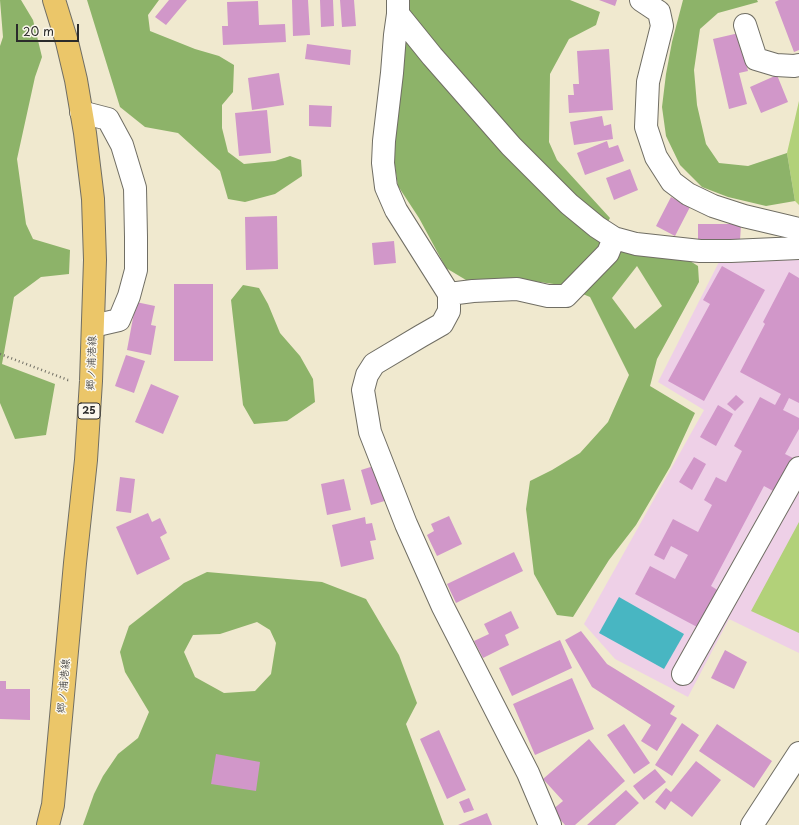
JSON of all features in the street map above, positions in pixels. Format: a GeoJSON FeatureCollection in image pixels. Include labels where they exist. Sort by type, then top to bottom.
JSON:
{"type":"FeatureCollection","features":[{"type":"Feature","properties":{"kind":"main road","name":"郷ノ浦港線"},"geometry":{"type":"LineString","coordinates":[[48,825],[53,805],[86,460],[92,381],[95,260],[93,199],[85,133],[76,80],[67,42],[54,0]]}},
{"type":"Feature","properties":{"kind":"street"},"geometry":{"type":"LineString","coordinates":[[641,0],[659,12],[662,26],[648,82],[646,127],[656,157],[672,182],[688,194],[713,206],[744,216],[799,229]]}},
{"type":"Feature","properties":{"kind":"street"},"geometry":{"type":"LineString","coordinates":[[398,7],[432,56],[511,146],[569,204],[597,227],[614,238],[636,244],[700,250],[731,251],[799,248]]}},
{"type":"Feature","properties":{"kind":"street"},"geometry":{"type":"LineString","coordinates":[[398,7],[384,141],[383,164],[386,187],[396,210],[449,294],[449,311],[442,324],[374,364],[367,375],[363,390],[370,432],[406,524],[443,607],[528,773],[550,825]]}},
{"type":"Feature","properties":{"kind":"street"},"geometry":{"type":"LineString","coordinates":[[746,25],[756,59],[776,65],[799,65]]}},
{"type":"Feature","properties":{"kind":"street"},"geometry":{"type":"LineString","coordinates":[[81,112],[108,119],[122,145],[135,188],[136,270],[129,296],[119,320],[93,326]]}},
{"type":"Feature","properties":{"kind":"street"},"geometry":{"type":"LineString","coordinates":[[449,294],[473,290],[517,289],[548,296],[566,296],[608,253],[614,238]]}},
{"type":"Feature","properties":{"kind":"street"},"geometry":{"type":"LineString","coordinates":[[683,674],[799,468]]}},
{"type":"Feature","properties":{"kind":"street"},"geometry":{"type":"LineString","coordinates":[[752,825],[799,753]]}},
{"type":"Feature","properties":{"kind":"path"},"geometry":{"type":"LineString","coordinates":[[0,354],[68,380],[92,381]]}},
{"type":"Feature","properties":{"kind":"shaded area"},"geometry":{"type":"Polygon","coordinates":[[[799,254],[799,653],[729,619],[688,697],[615,659],[584,624],[704,410],[658,382],[721,258],[799,254]]]}},
{"type":"Feature","properties":{"kind":"green space"},"geometry":{"type":"Polygon","coordinates":[[[0,0],[21,0],[33,20],[42,57],[35,77],[17,159],[26,224],[33,239],[70,250],[69,274],[41,277],[14,297],[2,364],[55,384],[46,435],[15,439],[0,403],[0,46],[3,37],[0,0]]]}},
{"type":"Feature","properties":{"kind":"green space"},"geometry":{"type":"Polygon","coordinates":[[[87,0],[159,0],[148,15],[150,31],[195,49],[219,56],[234,65],[233,92],[222,105],[222,128],[228,152],[244,164],[275,161],[290,156],[301,160],[302,176],[275,194],[245,202],[228,199],[220,171],[178,133],[145,127],[120,107],[87,0]]]}},
{"type":"Feature","properties":{"kind":"green space"},"geometry":{"type":"Polygon","coordinates":[[[408,0],[570,0],[600,12],[596,25],[569,39],[550,74],[549,142],[557,160],[610,218],[600,236],[682,256],[698,266],[699,282],[657,359],[650,386],[695,413],[670,467],[636,525],[609,560],[573,617],[557,615],[534,574],[526,509],[530,481],[580,453],[608,422],[629,375],[590,297],[561,285],[518,279],[492,282],[466,280],[446,268],[419,218],[398,186],[393,153],[408,0]],[[637,266],[612,298],[635,329],[662,306],[637,266]]]}},
{"type":"Feature","properties":{"kind":"green space"},"geometry":{"type":"Polygon","coordinates":[[[683,0],[757,0],[758,2],[718,13],[700,29],[694,70],[697,105],[706,144],[719,163],[748,166],[787,153],[795,201],[766,206],[728,197],[702,187],[680,165],[666,136],[662,107],[672,42],[683,0]]]}},
{"type":"Feature","properties":{"kind":"green space"},"geometry":{"type":"Polygon","coordinates":[[[799,101],[799,205],[795,201],[787,153],[799,101]]]}},
{"type":"Feature","properties":{"kind":"green space"},"geometry":{"type":"Polygon","coordinates":[[[243,285],[259,288],[268,304],[280,333],[300,356],[313,379],[315,402],[287,421],[254,424],[243,405],[231,300],[243,285]]]}},
{"type":"Feature","properties":{"kind":"green space"},"geometry":{"type":"Polygon","coordinates":[[[799,522],[799,633],[751,611],[799,522]]]}},
{"type":"Feature","properties":{"kind":"green space"},"geometry":{"type":"Polygon","coordinates":[[[207,572],[322,582],[366,599],[399,655],[417,703],[406,724],[444,825],[83,825],[94,794],[103,776],[118,754],[138,738],[149,712],[125,672],[120,652],[129,626],[184,583],[207,572]],[[257,622],[220,634],[193,635],[184,652],[195,677],[224,693],[255,691],[271,674],[276,643],[270,630],[257,622]]]}},
{"type":"Feature","properties":{"kind":"water"},"geometry":{"type":"Polygon","coordinates":[[[619,597],[684,634],[664,669],[599,633],[619,597]]]}},
{"type":"Feature","properties":{"kind":"building"},"geometry":{"type":"Polygon","coordinates":[[[169,0],[187,0],[166,25],[155,17],[169,0]]]}},
{"type":"Feature","properties":{"kind":"building"},"geometry":{"type":"Polygon","coordinates":[[[292,0],[308,0],[310,35],[293,36],[292,0]]]}},
{"type":"Feature","properties":{"kind":"building"},"geometry":{"type":"Polygon","coordinates":[[[320,0],[333,0],[334,26],[321,27],[320,0]]]}},
{"type":"Feature","properties":{"kind":"building"},"geometry":{"type":"Polygon","coordinates":[[[340,0],[354,0],[356,26],[342,27],[340,0]]]}},
{"type":"Feature","properties":{"kind":"building"},"geometry":{"type":"Polygon","coordinates":[[[599,0],[617,0],[615,6],[599,0]]]}},
{"type":"Feature","properties":{"kind":"building"},"geometry":{"type":"Polygon","coordinates":[[[779,0],[799,0],[799,50],[794,52],[775,2],[779,0]]]}},
{"type":"Feature","properties":{"kind":"building"},"geometry":{"type":"Polygon","coordinates":[[[258,1],[259,25],[285,24],[286,42],[223,45],[222,26],[228,26],[227,2],[258,1]]]}},
{"type":"Feature","properties":{"kind":"building"},"geometry":{"type":"Polygon","coordinates":[[[739,33],[748,71],[739,73],[747,104],[729,109],[713,39],[739,33]]]}},
{"type":"Feature","properties":{"kind":"building"},"geometry":{"type":"Polygon","coordinates":[[[307,44],[351,50],[350,65],[305,59],[307,44]]]}},
{"type":"Feature","properties":{"kind":"building"},"geometry":{"type":"Polygon","coordinates":[[[609,49],[613,110],[569,113],[568,95],[574,95],[573,84],[579,84],[577,51],[609,49]]]}},
{"type":"Feature","properties":{"kind":"building"},"geometry":{"type":"Polygon","coordinates":[[[279,73],[284,105],[252,110],[248,78],[279,73]]]}},
{"type":"Feature","properties":{"kind":"building"},"geometry":{"type":"Polygon","coordinates":[[[777,75],[788,102],[761,113],[750,87],[777,75]]]}},
{"type":"Feature","properties":{"kind":"building"},"geometry":{"type":"Polygon","coordinates":[[[309,105],[332,106],[331,127],[309,126],[309,105]]]}},
{"type":"Feature","properties":{"kind":"building"},"geometry":{"type":"Polygon","coordinates":[[[267,110],[271,153],[239,156],[235,113],[267,110]]]}},
{"type":"Feature","properties":{"kind":"building"},"geometry":{"type":"Polygon","coordinates":[[[602,116],[604,126],[611,124],[613,139],[574,145],[570,122],[602,116]]]}},
{"type":"Feature","properties":{"kind":"building"},"geometry":{"type":"Polygon","coordinates":[[[607,141],[609,148],[618,145],[624,161],[585,175],[577,153],[607,141]]]}},
{"type":"Feature","properties":{"kind":"building"},"geometry":{"type":"Polygon","coordinates":[[[630,169],[638,190],[614,200],[606,178],[630,169]]]}},
{"type":"Feature","properties":{"kind":"building"},"geometry":{"type":"Polygon","coordinates":[[[671,197],[690,207],[675,236],[656,226],[671,197]]]}},
{"type":"Feature","properties":{"kind":"building"},"geometry":{"type":"Polygon","coordinates":[[[277,216],[278,269],[246,270],[245,217],[277,216]]]}},
{"type":"Feature","properties":{"kind":"building"},"geometry":{"type":"Polygon","coordinates":[[[698,224],[741,224],[740,241],[698,240],[698,224]]]}},
{"type":"Feature","properties":{"kind":"building"},"geometry":{"type":"Polygon","coordinates":[[[394,241],[396,263],[374,265],[372,243],[394,241]]]}},
{"type":"Feature","properties":{"kind":"building"},"geometry":{"type":"Polygon","coordinates":[[[722,266],[765,290],[704,401],[668,381],[710,304],[703,300],[722,266]]]}},
{"type":"Feature","properties":{"kind":"building"},"geometry":{"type":"Polygon","coordinates":[[[789,272],[799,278],[799,403],[789,398],[783,410],[799,418],[799,429],[785,454],[793,458],[775,492],[764,486],[711,586],[719,591],[699,628],[635,594],[650,566],[675,579],[688,555],[671,546],[664,560],[654,555],[673,519],[698,532],[712,505],[704,500],[716,477],[726,482],[742,451],[734,446],[760,397],[775,405],[781,394],[740,372],[765,324],[763,322],[789,272]]]}},
{"type":"Feature","properties":{"kind":"building"},"geometry":{"type":"Polygon","coordinates":[[[174,284],[213,284],[213,361],[174,361],[174,284]]]}},
{"type":"Feature","properties":{"kind":"building"},"geometry":{"type":"Polygon","coordinates":[[[136,302],[155,306],[151,325],[156,326],[151,355],[127,350],[136,302]]]}},
{"type":"Feature","properties":{"kind":"building"},"geometry":{"type":"Polygon","coordinates":[[[126,355],[145,361],[134,393],[115,386],[126,355]]]}},
{"type":"Feature","properties":{"kind":"building"},"geometry":{"type":"Polygon","coordinates":[[[151,384],[179,396],[163,434],[135,422],[151,384]]]}},
{"type":"Feature","properties":{"kind":"building"},"geometry":{"type":"Polygon","coordinates":[[[736,395],[744,402],[735,411],[727,404],[736,395]]]}},
{"type":"Feature","properties":{"kind":"building"},"geometry":{"type":"Polygon","coordinates":[[[718,405],[733,414],[716,446],[700,437],[718,405]]]}},
{"type":"Feature","properties":{"kind":"building"},"geometry":{"type":"Polygon","coordinates":[[[694,457],[706,464],[692,490],[679,482],[694,457]]]}},
{"type":"Feature","properties":{"kind":"building"},"geometry":{"type":"Polygon","coordinates":[[[377,465],[388,500],[371,505],[361,470],[377,465]]]}},
{"type":"Feature","properties":{"kind":"building"},"geometry":{"type":"Polygon","coordinates":[[[120,477],[135,479],[131,513],[116,511],[120,477]]]}},
{"type":"Feature","properties":{"kind":"building"},"geometry":{"type":"Polygon","coordinates":[[[344,479],[351,510],[327,515],[321,484],[344,479]]]}},
{"type":"Feature","properties":{"kind":"building"},"geometry":{"type":"Polygon","coordinates":[[[148,513],[152,522],[160,518],[167,533],[160,537],[170,559],[137,575],[116,527],[148,513]]]}},
{"type":"Feature","properties":{"kind":"building"},"geometry":{"type":"Polygon","coordinates":[[[449,516],[462,544],[437,556],[427,535],[434,531],[431,524],[449,516]]]}},
{"type":"Feature","properties":{"kind":"building"},"geometry":{"type":"Polygon","coordinates":[[[365,517],[366,524],[372,523],[376,540],[370,541],[374,559],[341,567],[332,525],[365,517]]]}},
{"type":"Feature","properties":{"kind":"building"},"geometry":{"type":"Polygon","coordinates":[[[514,552],[523,571],[456,603],[447,584],[514,552]]]}},
{"type":"Feature","properties":{"kind":"building"},"geometry":{"type":"Polygon","coordinates":[[[511,611],[519,628],[505,635],[509,645],[483,658],[474,641],[489,634],[484,624],[511,611]]]}},
{"type":"Feature","properties":{"kind":"building"},"geometry":{"type":"Polygon","coordinates":[[[581,631],[607,664],[675,706],[670,714],[677,718],[657,751],[641,741],[651,725],[592,687],[565,640],[581,631]]]}},
{"type":"Feature","properties":{"kind":"building"},"geometry":{"type":"Polygon","coordinates":[[[560,640],[572,668],[512,696],[499,668],[560,640]]]}},
{"type":"Feature","properties":{"kind":"building"},"geometry":{"type":"Polygon","coordinates":[[[725,650],[747,662],[734,689],[711,678],[725,650]]]}},
{"type":"Feature","properties":{"kind":"building"},"geometry":{"type":"Polygon","coordinates":[[[572,678],[594,729],[535,755],[513,704],[572,678]]]}},
{"type":"Feature","properties":{"kind":"building"},"geometry":{"type":"Polygon","coordinates":[[[0,681],[6,681],[6,689],[30,689],[30,720],[0,719],[0,681]]]}},
{"type":"Feature","properties":{"kind":"building"},"geometry":{"type":"Polygon","coordinates":[[[682,723],[699,735],[672,776],[655,765],[682,723]]]}},
{"type":"Feature","properties":{"kind":"building"},"geometry":{"type":"Polygon","coordinates":[[[624,724],[650,763],[634,774],[607,735],[624,724]]]}},
{"type":"Feature","properties":{"kind":"building"},"geometry":{"type":"Polygon","coordinates":[[[717,724],[772,761],[754,788],[699,751],[717,724]]]}},
{"type":"Feature","properties":{"kind":"building"},"geometry":{"type":"Polygon","coordinates":[[[439,730],[466,790],[447,799],[420,739],[439,730]]]}},
{"type":"Feature","properties":{"kind":"building"},"geometry":{"type":"Polygon","coordinates":[[[589,739],[625,781],[575,825],[565,825],[552,810],[563,801],[543,779],[589,739]]]}},
{"type":"Feature","properties":{"kind":"building"},"geometry":{"type":"Polygon","coordinates":[[[216,754],[260,762],[256,791],[211,784],[216,754]]]}},
{"type":"Feature","properties":{"kind":"building"},"geometry":{"type":"Polygon","coordinates":[[[696,761],[721,780],[692,817],[671,801],[665,810],[655,802],[666,788],[671,792],[696,761]]]}},
{"type":"Feature","properties":{"kind":"building"},"geometry":{"type":"Polygon","coordinates":[[[655,769],[666,782],[644,800],[633,786],[655,769]]]}},
{"type":"Feature","properties":{"kind":"building"},"geometry":{"type":"Polygon","coordinates":[[[626,790],[639,803],[615,825],[587,825],[626,790]]]}},
{"type":"Feature","properties":{"kind":"building"},"geometry":{"type":"Polygon","coordinates":[[[469,798],[474,810],[464,813],[459,802],[469,798]]]}},
{"type":"Feature","properties":{"kind":"building"},"geometry":{"type":"Polygon","coordinates":[[[487,813],[492,825],[458,825],[487,813]]]}}]}
